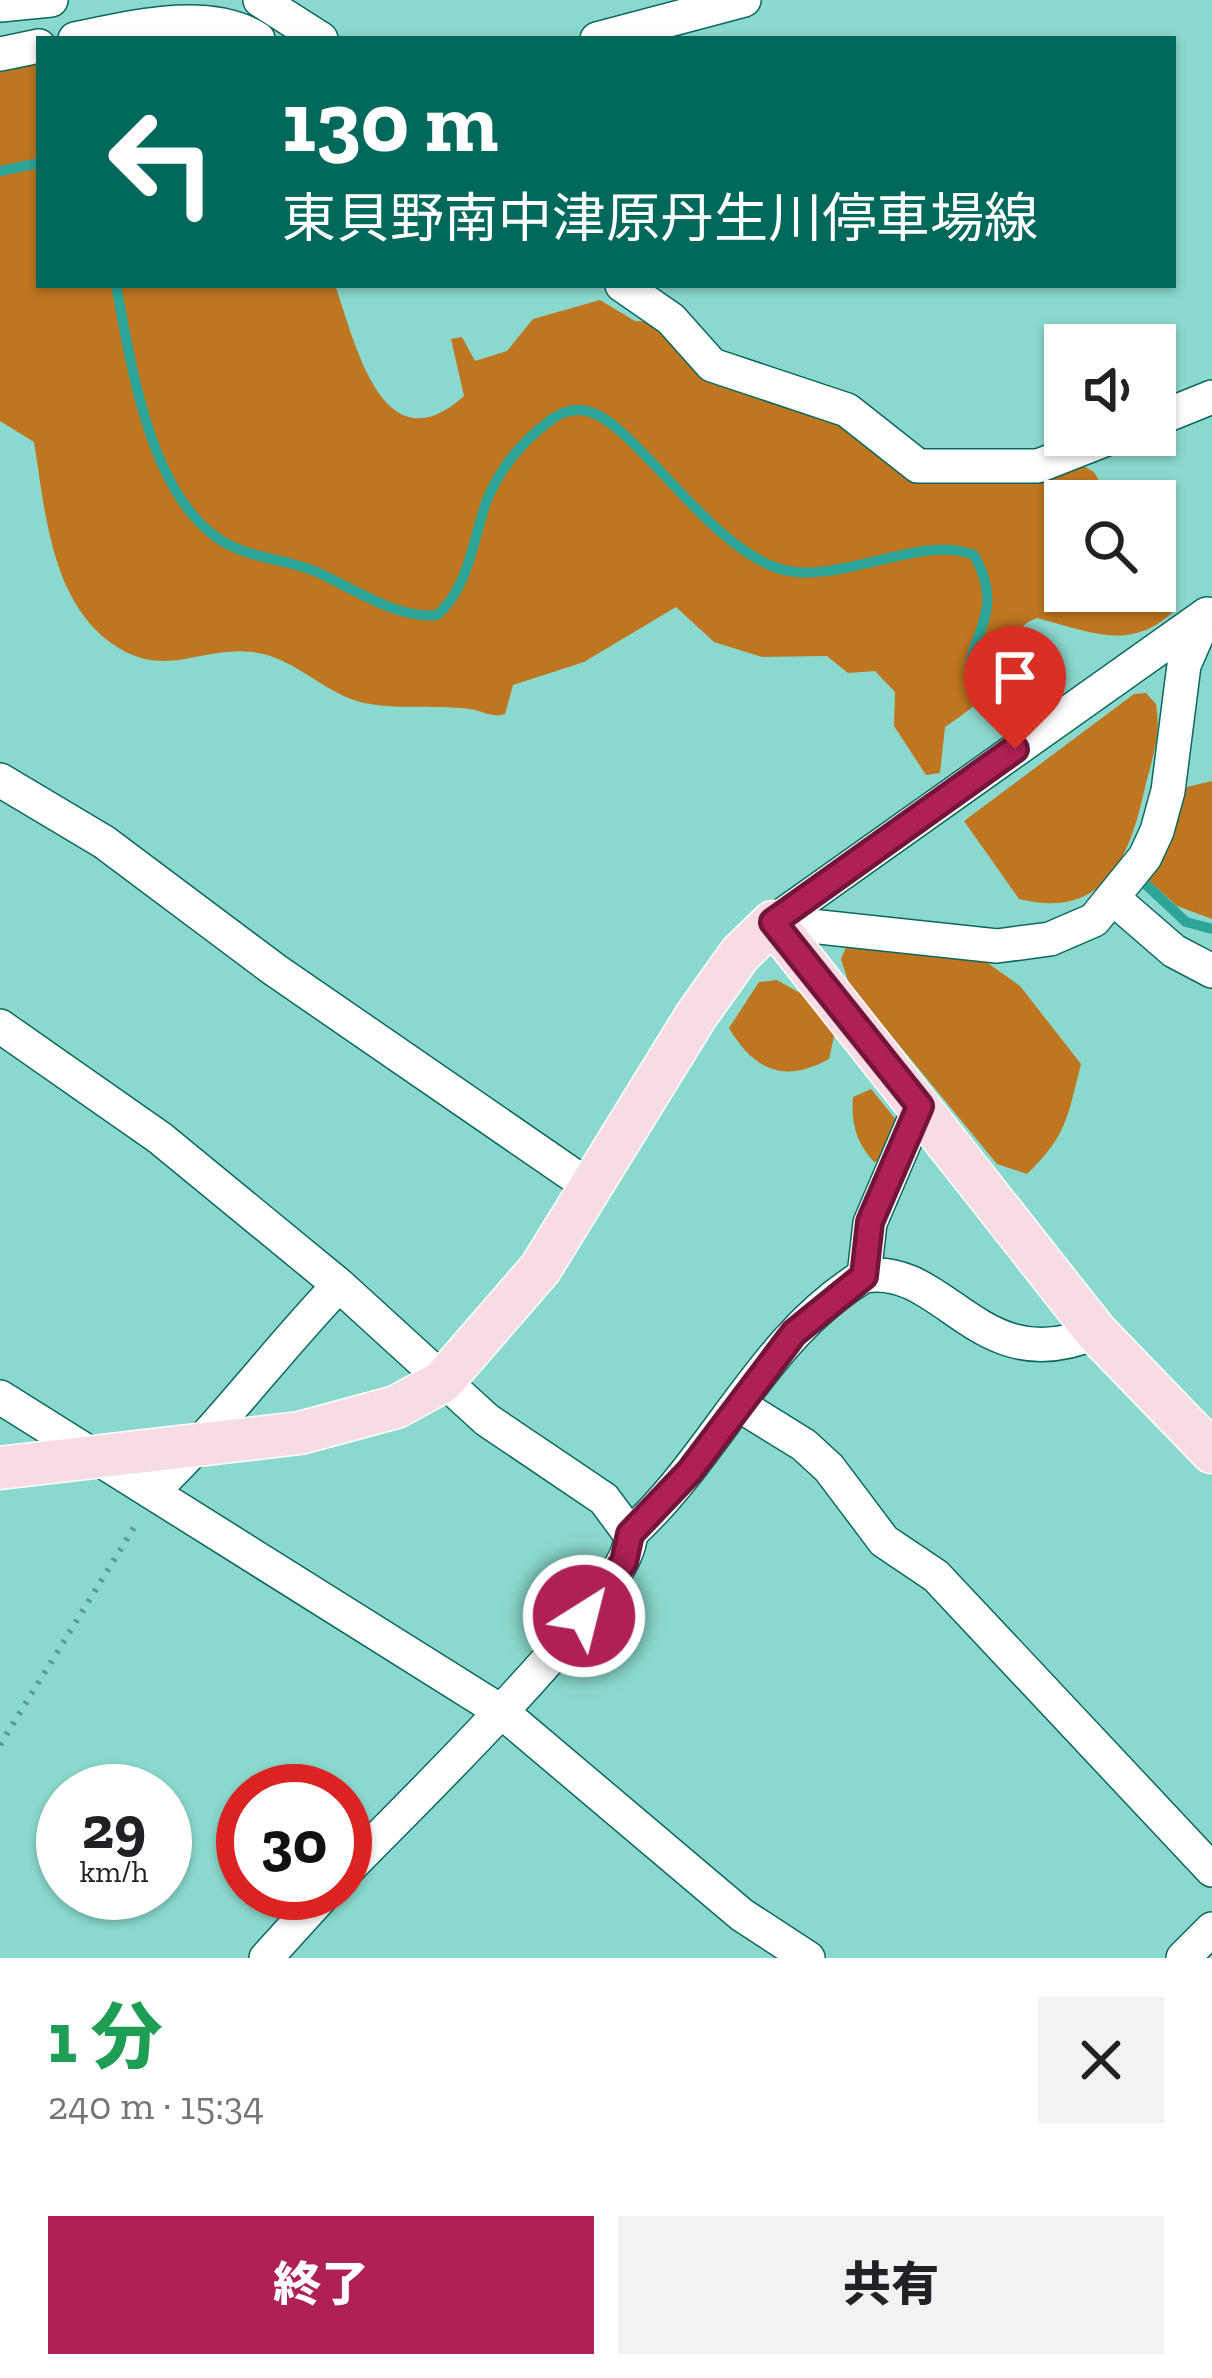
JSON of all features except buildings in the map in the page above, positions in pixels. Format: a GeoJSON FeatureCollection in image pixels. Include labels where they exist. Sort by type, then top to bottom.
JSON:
{"type":"FeatureCollection","features":[{"type":"Feature","properties":{"kind":"main road"},"geometry":{"type":"LineString","coordinates":[[0,1468],[341,1425],[396,1407],[442,1382],[540,1269],[593,1190],[696,1016],[740,954],[773,922],[1096,1332],[1212,1451]]}},
{"type":"Feature","properties":{"kind":"street"},"geometry":{"type":"LineString","coordinates":[[0,5],[51,0]]}},
{"type":"Feature","properties":{"kind":"street"},"geometry":{"type":"LineString","coordinates":[[260,0],[316,36]]}},
{"type":"Feature","properties":{"kind":"street"},"geometry":{"type":"LineString","coordinates":[[608,36],[744,0]]}},
{"type":"Feature","properties":{"kind":"street"},"geometry":{"type":"LineString","coordinates":[[96,36],[178,24],[226,24],[252,36]]}},
{"type":"Feature","properties":{"kind":"street"},"geometry":{"type":"LineString","coordinates":[[0,54],[36,47]]}},
{"type":"Feature","properties":{"kind":"street"},"geometry":{"type":"LineString","coordinates":[[626,288],[670,319],[712,365],[847,410],[918,466],[942,470],[1038,466],[1064,456]]}},
{"type":"Feature","properties":{"kind":"street"},"geometry":{"type":"LineString","coordinates":[[1176,412],[1212,397]]}},
{"type":"Feature","properties":{"kind":"street"},"geometry":{"type":"LineString","coordinates":[[773,922],[1026,945],[1072,932],[1094,920],[1145,857],[1164,811],[1184,665],[1209,613]]}},
{"type":"Feature","properties":{"kind":"street"},"geometry":{"type":"LineString","coordinates":[[773,922],[1209,613]]}},
{"type":"Feature","properties":{"kind":"street"},"geometry":{"type":"LineString","coordinates":[[0,780],[104,842],[275,970],[593,1190]]}},
{"type":"Feature","properties":{"kind":"street"},"geometry":{"type":"LineString","coordinates":[[1114,898],[1174,952],[1212,971]]}},
{"type":"Feature","properties":{"kind":"street"},"geometry":{"type":"LineString","coordinates":[[0,1026],[147,1128],[339,1285],[487,1420],[604,1499],[630,1534]]}},
{"type":"Feature","properties":{"kind":"street"},"geometry":{"type":"LineString","coordinates":[[372,1844],[502,1712],[624,1562],[630,1534],[741,1406],[794,1333],[864,1276],[870,1222],[920,1106]]}},
{"type":"Feature","properties":{"kind":"street"},"geometry":{"type":"LineString","coordinates":[[864,1276],[902,1281],[997,1337],[1021,1344],[1060,1345],[1096,1332]]}},
{"type":"Feature","properties":{"kind":"street"},"geometry":{"type":"LineString","coordinates":[[153,1491],[203,1443],[278,1349],[339,1285]]}},
{"type":"Feature","properties":{"kind":"street"},"geometry":{"type":"LineString","coordinates":[[0,1396],[502,1712],[742,1915],[808,1958]]}},
{"type":"Feature","properties":{"kind":"street"},"geometry":{"type":"LineString","coordinates":[[741,1406],[829,1468],[884,1541],[936,1576],[1212,1870]]}},
{"type":"Feature","properties":{"kind":"street"},"geometry":{"type":"LineString","coordinates":[[266,1958],[300,1920]]}},
{"type":"Feature","properties":{"kind":"street"},"geometry":{"type":"LineString","coordinates":[[1183,1958],[1212,1929]]}},
{"type":"Feature","properties":{"kind":"path"},"geometry":{"type":"LineString","coordinates":[[0,1745],[153,1491]]}},
{"type":"Feature","properties":{"kind":"shaded area"},"geometry":{"type":"Polygon","coordinates":[[[36,57],[36,288],[336,288],[376,389],[392,408],[412,418],[436,415],[464,396],[451,339],[462,337],[475,361],[507,351],[533,319],[600,300],[635,321],[662,322],[815,405],[903,472],[1078,463],[1099,480],[1044,480],[1044,612],[1173,612],[1160,623],[1127,635],[1093,633],[1037,618],[1026,624],[1013,639],[991,689],[945,727],[940,773],[926,775],[894,726],[895,692],[875,671],[848,673],[827,656],[762,657],[714,642],[676,607],[584,662],[513,685],[505,714],[364,703],[266,655],[233,651],[148,660],[111,643],[75,602],[63,577],[47,523],[34,442],[0,421],[0,64],[36,57]]]}},
{"type":"Feature","properties":{"kind":"shaded area"},"geometry":{"type":"Polygon","coordinates":[[[1146,693],[1156,704],[1156,740],[1136,821],[1118,864],[1090,893],[1070,901],[1019,899],[964,821],[1134,694],[1146,693]]]}},
{"type":"Feature","properties":{"kind":"shaded area"},"geometry":{"type":"Polygon","coordinates":[[[1212,781],[1212,919],[1177,906],[1145,877],[1179,789],[1212,781]]]}},
{"type":"Feature","properties":{"kind":"shaded area"},"geometry":{"type":"Polygon","coordinates":[[[847,945],[982,959],[1020,986],[1081,1064],[1058,1136],[1027,1174],[997,1164],[849,984],[841,959],[847,945]]]}},
{"type":"Feature","properties":{"kind":"shaded area"},"geometry":{"type":"Polygon","coordinates":[[[777,980],[805,996],[835,1032],[829,1059],[798,1071],[771,1069],[749,1054],[729,1028],[759,982],[777,980]]]}},
{"type":"Feature","properties":{"kind":"shaded area"},"geometry":{"type":"Polygon","coordinates":[[[871,1089],[901,1126],[888,1158],[874,1162],[859,1140],[853,1116],[853,1097],[871,1089]]]}},
{"type":"Feature","properties":{"kind":"waterway"},"geometry":{"type":"LineString","coordinates":[[0,171],[36,164]]}},
{"type":"Feature","properties":{"kind":"waterway"},"geometry":{"type":"LineString","coordinates":[[117,288],[137,388],[160,460],[197,520],[233,547],[317,572],[392,608],[437,615],[463,577],[487,500],[505,467],[548,422],[567,412],[585,411],[620,431],[735,544],[777,568],[825,571],[929,551],[974,555],[987,598],[971,662],[975,700]]}},
{"type":"Feature","properties":{"kind":"waterway"},"geometry":{"type":"LineString","coordinates":[[1141,880],[1186,922],[1212,929]]}},
{"type":"Feature","properties":{"kind":"route"},"geometry":{"type":"LineString","coordinates":[[584,1616],[624,1562],[630,1534],[690,1471],[794,1333],[864,1276],[870,1222],[920,1106],[773,922],[1015,749]]}}]}
